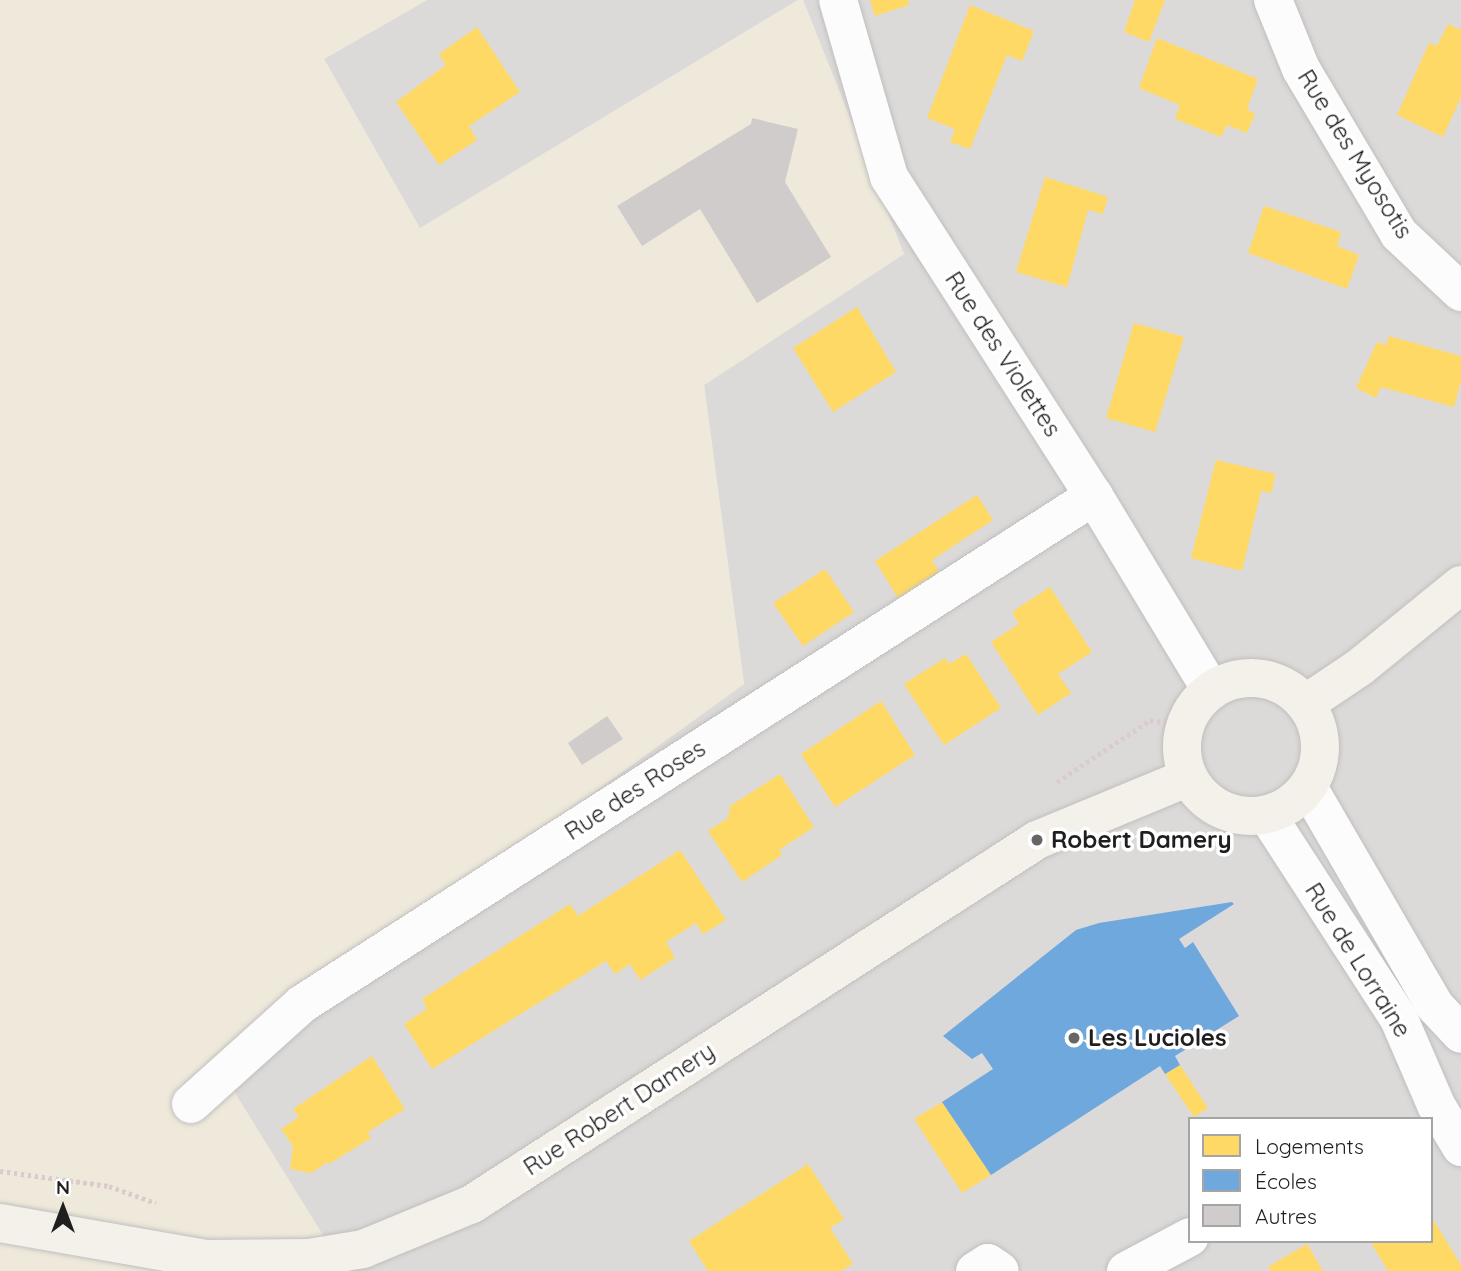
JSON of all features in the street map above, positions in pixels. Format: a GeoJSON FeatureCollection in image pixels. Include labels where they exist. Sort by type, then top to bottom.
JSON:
{"type":"FeatureCollection","features":[{"type":"Feature","properties":{"kind":"street","name":"Rue des Violettes"},"geometry":{"type":"LineString","coordinates":[[838,0],[890,177],[1094,496],[1211,690]]}},
{"type":"Feature","properties":{"kind":"street","name":"Rue des Myosotis"},"geometry":{"type":"LineString","coordinates":[[1273,0],[1301,69],[1399,234],[1461,292]]}},
{"type":"Feature","properties":{"kind":"street","name":"Rue des Roses"},"geometry":{"type":"LineString","coordinates":[[191,1104],[302,1004],[1094,496]]}},
{"type":"Feature","properties":{"kind":"street"},"geometry":{"type":"LineString","coordinates":[[1305,704],[1360,667],[1461,585]]}},
{"type":"Feature","properties":{"kind":"street"},"geometry":{"type":"LineString","coordinates":[[1261,678],[1285,687],[1305,704],[1318,730],[1320,759],[1308,787],[1290,805],[1267,815],[1235,815],[1207,802],[1187,778],[1181,752],[1184,725],[1195,705],[1211,690],[1235,680],[1261,678]]}},
{"type":"Feature","properties":{"kind":"street","name":"Rue Robert Damery"},"geometry":{"type":"LineString","coordinates":[[0,1223],[206,1259],[310,1258],[363,1249],[472,1204],[1037,840],[1187,778]]}},
{"type":"Feature","properties":{"kind":"street","name":"Rue de Lorraine"},"geometry":{"type":"LineString","coordinates":[[1308,787],[1435,1006],[1461,1034]]}},
{"type":"Feature","properties":{"kind":"street","name":"Rue de Lorraine"},"geometry":{"type":"LineString","coordinates":[[1267,815],[1399,1019],[1436,1104],[1461,1147]]}},
{"type":"Feature","properties":{"kind":"street"},"geometry":{"type":"LineString","coordinates":[[1126,1271],[1188,1238]]}},
{"type":"Feature","properties":{"kind":"street"},"geometry":{"type":"LineString","coordinates":[[975,1271],[988,1263],[1000,1271]]}},
{"type":"Feature","properties":{"kind":"path"},"geometry":{"type":"LineString","coordinates":[[1055,783],[1150,720],[1184,725]]}},
{"type":"Feature","properties":{"kind":"path"},"geometry":{"type":"LineString","coordinates":[[0,1171],[108,1186],[158,1204]]}},
{"type":"Feature","properties":{"kind":"shaded area"},"geometry":{"type":"Polygon","coordinates":[[[0,0],[427,0],[324,59],[420,228],[798,0],[803,0],[904,254],[704,385],[744,684],[217,1064],[345,1271],[0,1271],[0,0]]]}},
{"type":"Feature","properties":{"kind":"shaded area"},"geometry":{"type":"Polygon","coordinates":[[[427,0],[798,0],[420,229],[324,59],[427,0]]]}},
{"type":"Feature","properties":{"kind":"shaded area"},"geometry":{"type":"Polygon","coordinates":[[[803,0],[1461,0],[1461,1271],[345,1271],[217,1064],[744,684],[704,385],[904,254],[803,0]]]}},
{"type":"Feature","properties":{"kind":"building: Logements"},"geometry":{"type":"Polygon","coordinates":[[[870,0],[908,0],[909,5],[875,16],[870,0]]]}},
{"type":"Feature","properties":{"kind":"building: Logements"},"geometry":{"type":"Polygon","coordinates":[[[1135,0],[1165,0],[1149,42],[1124,32],[1135,0]]]}},
{"type":"Feature","properties":{"kind":"building: Logements"},"geometry":{"type":"Polygon","coordinates":[[[970,5],[1034,31],[1022,61],[1007,55],[970,149],[950,142],[955,129],[927,118],[970,5]]]}},
{"type":"Feature","properties":{"kind":"building: Logements"},"geometry":{"type":"Polygon","coordinates":[[[1448,24],[1461,30],[1461,97],[1443,137],[1397,115],[1429,43],[1437,46],[1448,24]]]}},
{"type":"Feature","properties":{"kind":"building: Logements"},"geometry":{"type":"Polygon","coordinates":[[[477,27],[520,92],[469,126],[477,140],[439,165],[396,102],[446,65],[439,54],[477,27]]]}},
{"type":"Feature","properties":{"kind":"building: Logements"},"geometry":{"type":"Polygon","coordinates":[[[1157,38],[1258,79],[1247,109],[1255,114],[1247,133],[1227,125],[1221,137],[1175,119],[1180,105],[1139,88],[1157,38]]]}},
{"type":"Feature","properties":{"kind":"building: Logements"},"geometry":{"type":"Polygon","coordinates":[[[1045,177],[1108,197],[1103,214],[1088,210],[1067,287],[1016,272],[1045,177]]]}},
{"type":"Feature","properties":{"kind":"building: Logements"},"geometry":{"type":"Polygon","coordinates":[[[1264,206],[1341,232],[1337,246],[1359,255],[1347,289],[1248,253],[1264,206]]]}},
{"type":"Feature","properties":{"kind":"building: Logements"},"geometry":{"type":"Polygon","coordinates":[[[857,307],[896,372],[833,412],[793,348],[857,307]]]}},
{"type":"Feature","properties":{"kind":"building: Logements"},"geometry":{"type":"Polygon","coordinates":[[[1134,323],[1184,337],[1155,432],[1106,418],[1134,323]]]}},
{"type":"Feature","properties":{"kind":"building: Logements"},"geometry":{"type":"Polygon","coordinates":[[[1389,336],[1461,356],[1461,381],[1454,407],[1381,387],[1376,398],[1356,388],[1377,342],[1386,345],[1389,336]]]}},
{"type":"Feature","properties":{"kind":"building: Logements"},"geometry":{"type":"Polygon","coordinates":[[[1216,460],[1276,474],[1271,493],[1261,491],[1242,571],[1191,558],[1216,460]]]}},
{"type":"Feature","properties":{"kind":"building: Logements"},"geometry":{"type":"Polygon","coordinates":[[[977,495],[993,520],[932,560],[939,572],[898,598],[875,561],[977,495]]]}},
{"type":"Feature","properties":{"kind":"building: Logements"},"geometry":{"type":"Polygon","coordinates":[[[825,569],[854,612],[803,646],[773,603],[825,569]]]}},
{"type":"Feature","properties":{"kind":"building: Logements"},"geometry":{"type":"Polygon","coordinates":[[[1050,587],[1092,652],[1058,674],[1071,693],[1038,715],[991,642],[1019,624],[1012,612],[1050,587]]]}},
{"type":"Feature","properties":{"kind":"building: Logements"},"geometry":{"type":"Polygon","coordinates":[[[966,654],[1001,708],[944,745],[904,684],[945,658],[949,664],[966,654]]]}},
{"type":"Feature","properties":{"kind":"building: Logements"},"geometry":{"type":"Polygon","coordinates":[[[881,701],[915,755],[835,807],[801,754],[881,701]]]}},
{"type":"Feature","properties":{"kind":"building: Logements"},"geometry":{"type":"Polygon","coordinates":[[[780,774],[814,827],[779,850],[782,855],[742,882],[708,831],[728,818],[730,806],[780,774]]]}},
{"type":"Feature","properties":{"kind":"building: Logements"},"geometry":{"type":"Polygon","coordinates":[[[680,850],[726,920],[703,934],[696,923],[666,942],[675,958],[640,980],[630,964],[615,974],[606,961],[432,1069],[404,1024],[427,1009],[422,999],[570,904],[578,916],[680,850]]]}},
{"type":"Feature","properties":{"kind":"building: Logements"},"geometry":{"type":"Polygon","coordinates":[[[372,1056],[405,1109],[368,1132],[371,1138],[329,1164],[328,1162],[311,1173],[290,1169],[293,1146],[281,1129],[299,1117],[293,1109],[372,1056]]]}},
{"type":"Feature","properties":{"kind":"building: Logements"},"geometry":{"type":"Polygon","coordinates":[[[1180,1065],[1208,1108],[1194,1117],[1165,1074],[1180,1065]]]}},
{"type":"Feature","properties":{"kind":"building: Logements"},"geometry":{"type":"Polygon","coordinates":[[[942,1102],[991,1175],[962,1193],[914,1119],[942,1102]]]}},
{"type":"Feature","properties":{"kind":"building: Logements"},"geometry":{"type":"Polygon","coordinates":[[[808,1164],[844,1219],[830,1228],[853,1264],[841,1271],[708,1271],[689,1241],[808,1164]]]}},
{"type":"Feature","properties":{"kind":"building: Logements"},"geometry":{"type":"Polygon","coordinates":[[[1433,1219],[1461,1265],[1461,1271],[1388,1271],[1371,1243],[1433,1243],[1433,1219]]]}},
{"type":"Feature","properties":{"kind":"building: Logements"},"geometry":{"type":"Polygon","coordinates":[[[1307,1244],[1323,1271],[1271,1271],[1268,1267],[1307,1244]]]}},
{"type":"Feature","properties":{"kind":"building: Écoles","name":"Les Lucioles"},"geometry":{"type":"Polygon","coordinates":[[[1232,902],[1234,904],[1179,939],[1185,948],[1193,942],[1239,1016],[1175,1056],[1180,1065],[1165,1074],[1160,1066],[991,1175],[942,1102],[993,1069],[982,1053],[972,1059],[943,1036],[1076,930],[1099,923],[1232,902]]]}},
{"type":"Feature","properties":{"kind":"building: Autres"},"geometry":{"type":"Polygon","coordinates":[[[752,118],[798,129],[785,182],[831,257],[757,303],[700,209],[642,246],[617,206],[751,124],[752,118]]]}},
{"type":"Feature","properties":{"kind":"building: Autres"},"geometry":{"type":"Polygon","coordinates":[[[607,716],[623,739],[582,765],[568,743],[607,716]]]}},
{"type":"Feature","properties":{"kind":"place","name":"Robert Damery"},"geometry":{"type":"Point","coordinates":[1037,840]}},
{"type":"Feature","properties":{"kind":"place","name":"Les Lucioles"},"geometry":{"type":"Point","coordinates":[1074,1038]}}]}
